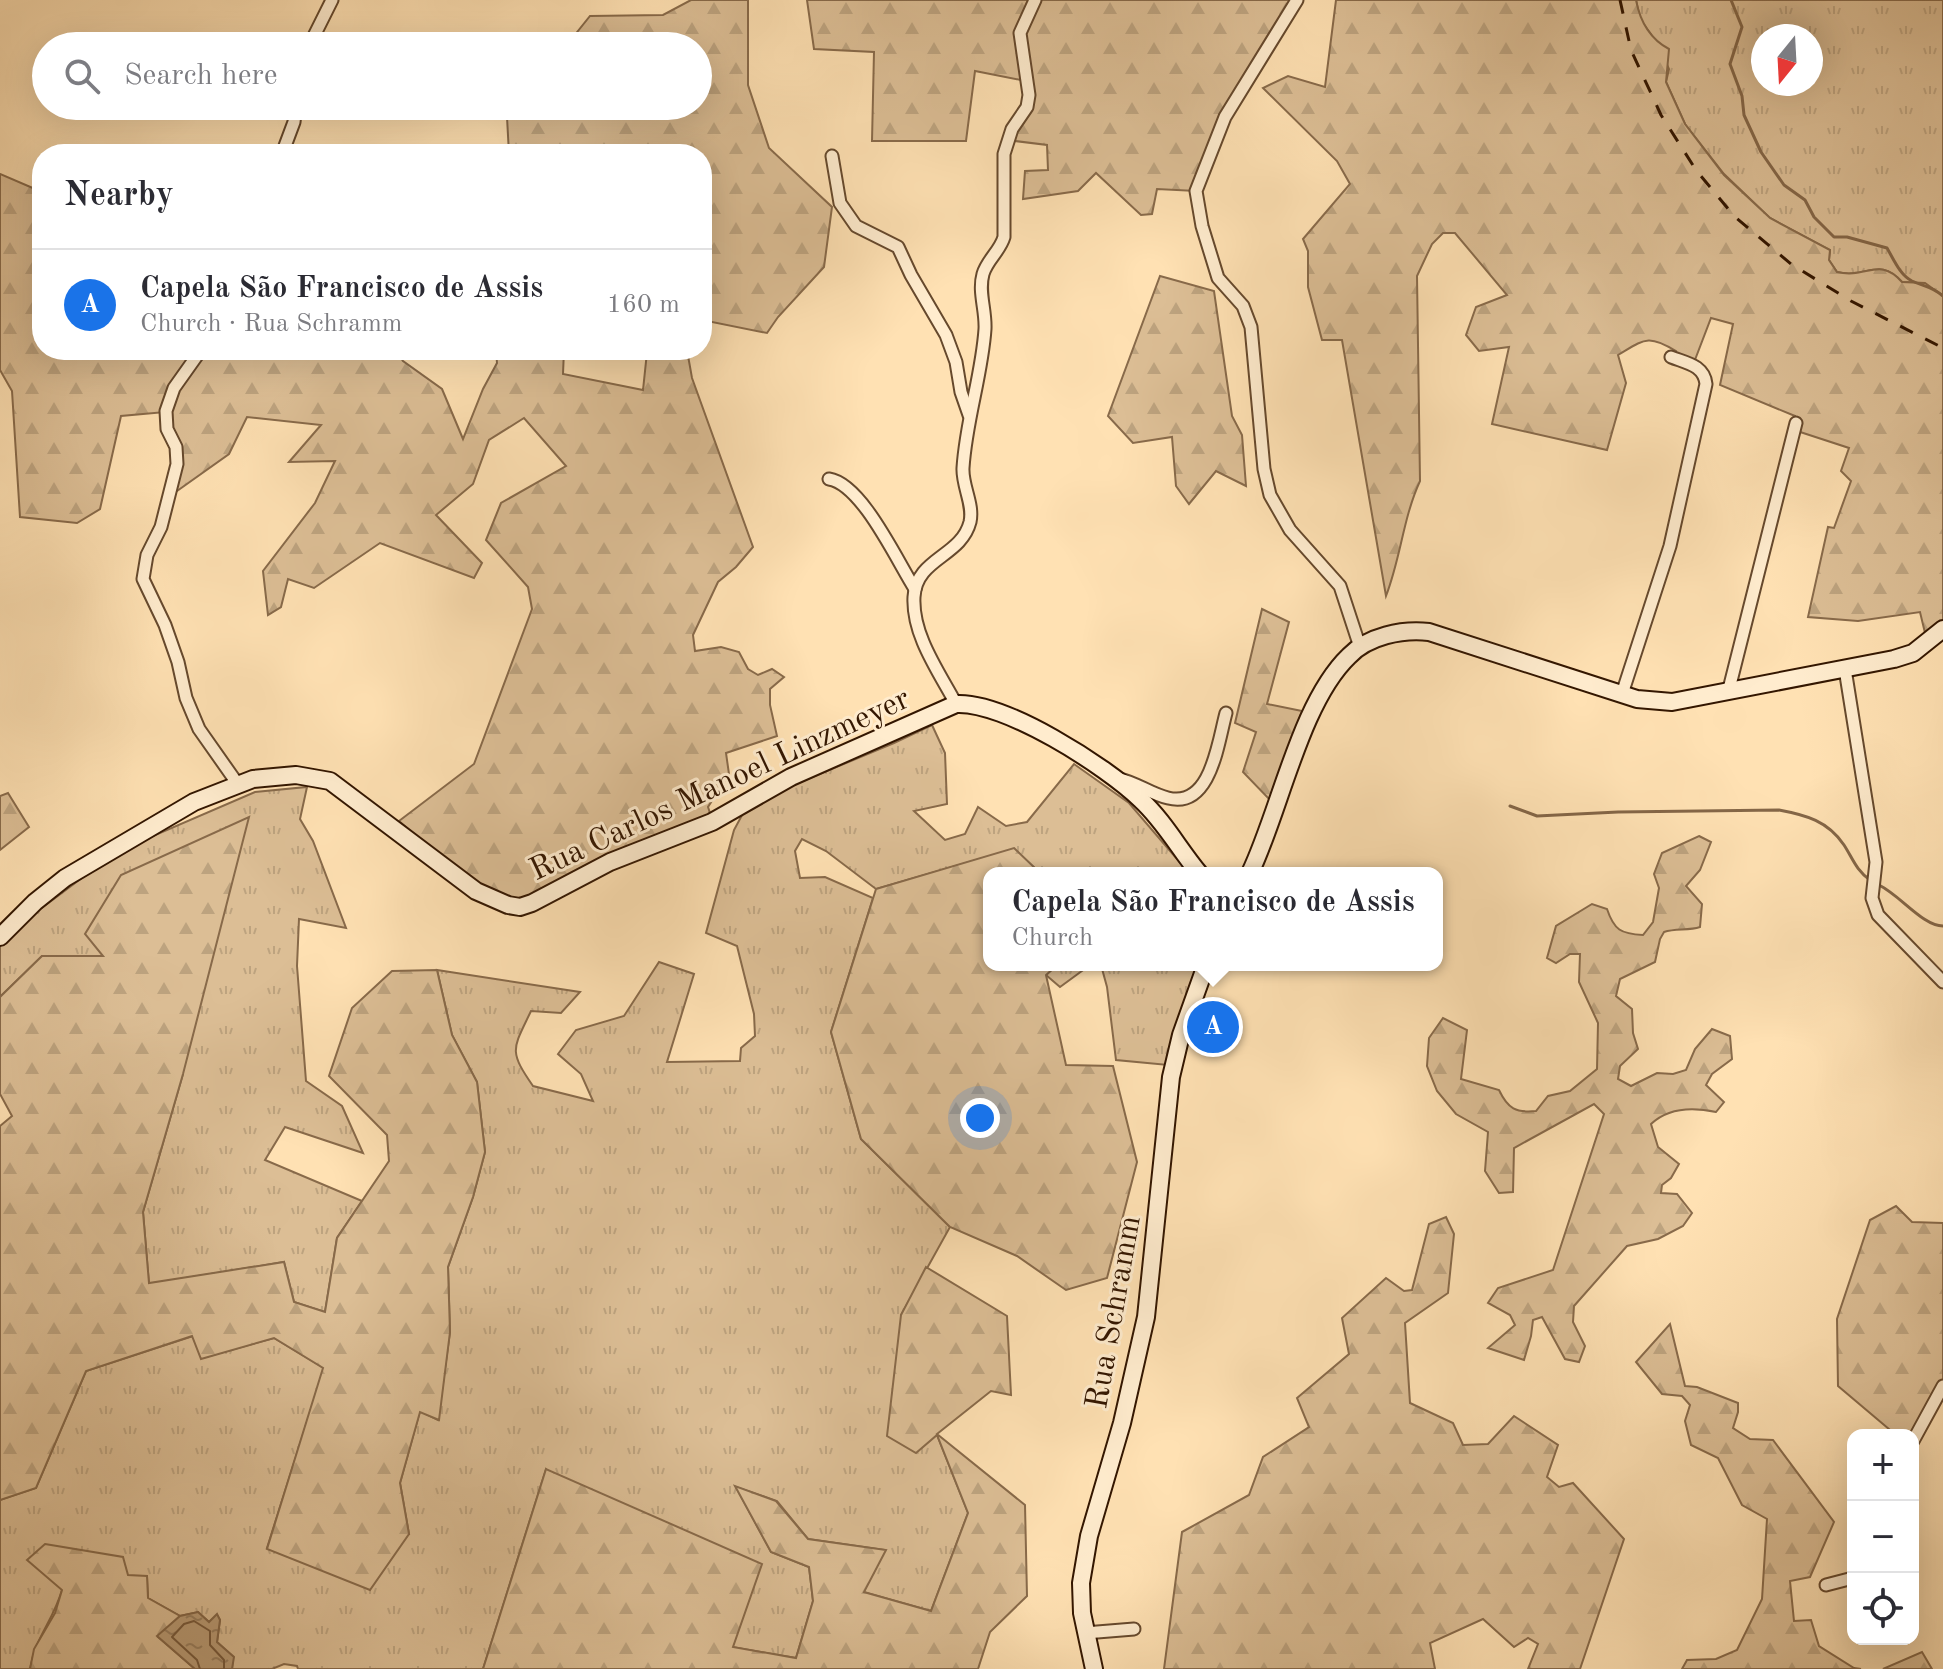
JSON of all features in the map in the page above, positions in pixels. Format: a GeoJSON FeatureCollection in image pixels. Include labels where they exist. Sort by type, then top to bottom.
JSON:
{"type":"FeatureCollection","features":[{"type":"Feature","properties":{"kind":"street"},"geometry":{"type":"LineString","coordinates":[[316,32],[332,0]]}},
{"type":"Feature","properties":{"kind":"street"},"geometry":{"type":"LineString","coordinates":[[956,704],[922,638],[915,612],[915,589],[921,571],[957,544],[970,520],[963,478],[969,415],[986,325],[982,278],[985,268],[1002,246],[1004,237],[1004,154],[1012,129],[1027,107],[1029,95],[1020,33],[1035,0]]}},
{"type":"Feature","properties":{"kind":"street"},"geometry":{"type":"LineString","coordinates":[[1297,0],[1225,117],[1196,191],[1202,226],[1218,278],[1243,306],[1251,327],[1264,469],[1270,495],[1290,530],[1340,586],[1360,647]]}},
{"type":"Feature","properties":{"kind":"street"},"geometry":{"type":"LineString","coordinates":[[286,144],[294,120]]}},
{"type":"Feature","properties":{"kind":"street"},"geometry":{"type":"LineString","coordinates":[[832,156],[840,203],[856,226],[898,247],[946,335],[969,415]]}},
{"type":"Feature","properties":{"kind":"street"},"geometry":{"type":"LineString","coordinates":[[1622,694],[1670,546],[1706,384],[1701,369],[1671,357]]}},
{"type":"Feature","properties":{"kind":"street"},"geometry":{"type":"LineString","coordinates":[[194,360],[168,401],[165,421],[176,447],[177,464],[161,527],[147,555],[143,579],[165,625],[186,698],[199,729],[237,783]]}},
{"type":"Feature","properties":{"kind":"street"},"geometry":{"type":"LineString","coordinates":[[1728,693],[1796,423]]}},
{"type":"Feature","properties":{"kind":"street"},"geometry":{"type":"LineString","coordinates":[[829,479],[843,484],[867,509],[915,589]]}},
{"type":"Feature","properties":{"kind":"street"},"geometry":{"type":"LineString","coordinates":[[1252,867],[1324,689],[1349,655],[1392,634],[1416,630],[1429,632],[1622,694],[1660,702],[1728,693],[1913,653],[1943,629]]}},
{"type":"Feature","properties":{"kind":"street"},"geometry":{"type":"LineString","coordinates":[[1845,669],[1876,862],[1872,898],[1878,915],[1943,982]]}},
{"type":"Feature","properties":{"kind":"street","name":"Rua Carlos Manoel Linzmeyer"},"geometry":{"type":"LineString","coordinates":[[0,937],[65,878],[194,802],[237,783],[296,775],[330,781],[476,891],[499,902],[520,907],[610,862],[712,822],[791,777],[956,704],[979,706],[1033,729],[1078,753],[1115,778],[1155,815],[1194,867]]}},
{"type":"Feature","properties":{"kind":"street"},"geometry":{"type":"LineString","coordinates":[[1115,778],[1172,799],[1197,792],[1207,777],[1226,713]]}},
{"type":"Feature","properties":{"kind":"street","name":"Rua Schramm"},"geometry":{"type":"LineString","coordinates":[[1094,1669],[1085,1633],[1081,1583],[1089,1536],[1122,1423],[1146,1317],[1171,1077],[1181,1035],[1204,971]]}},
{"type":"Feature","properties":{"kind":"street"},"geometry":{"type":"LineString","coordinates":[[1919,1430],[1943,1386]]}},
{"type":"Feature","properties":{"kind":"street"},"geometry":{"type":"LineString","coordinates":[[1826,1585],[1847,1580]]}},
{"type":"Feature","properties":{"kind":"street"},"geometry":{"type":"LineString","coordinates":[[1085,1633],[1134,1629]]}},
{"type":"Feature","properties":{"kind":"green space"},"geometry":{"type":"Polygon","coordinates":[[[691,0],[748,0],[748,85],[769,148],[832,207],[824,267],[767,333],[712,322],[712,144],[508,144],[507,120],[712,120],[712,32],[577,32],[590,16],[663,15],[691,0]]]}},
{"type":"Feature","properties":{"kind":"green space"},"geometry":{"type":"Polygon","coordinates":[[[807,0],[1297,0],[1225,117],[1196,191],[1157,189],[1152,214],[1141,215],[1096,173],[1078,191],[1023,199],[1025,171],[1048,170],[1047,145],[1007,140],[1027,107],[1026,81],[975,71],[966,141],[872,141],[874,52],[814,49],[807,0]]]}},
{"type":"Feature","properties":{"kind":"green space"},"geometry":{"type":"Polygon","coordinates":[[[1336,0],[1636,0],[1647,29],[1669,49],[1666,82],[1685,124],[1724,175],[1770,218],[1830,250],[1829,260],[1837,272],[1886,270],[1902,282],[1925,283],[1943,296],[1943,625],[1926,637],[1920,612],[1858,621],[1808,617],[1828,527],[1834,528],[1851,481],[1841,471],[1849,448],[1794,430],[1795,416],[1720,385],[1733,324],[1711,318],[1693,365],[1674,358],[1676,351],[1652,341],[1641,342],[1618,355],[1626,383],[1607,450],[1492,424],[1509,347],[1479,351],[1466,335],[1476,307],[1507,295],[1455,233],[1443,233],[1432,244],[1417,276],[1420,481],[1386,596],[1342,340],[1322,340],[1308,287],[1308,251],[1303,239],[1350,184],[1337,161],[1263,88],[1288,76],[1325,87],[1336,0]]]}},
{"type":"Feature","properties":{"kind":"green space"},"geometry":{"type":"Polygon","coordinates":[[[1636,0],[1943,0],[1943,296],[1924,285],[1902,282],[1886,270],[1837,272],[1829,260],[1830,250],[1770,218],[1724,174],[1685,124],[1666,82],[1669,69],[1658,44],[1640,19],[1636,0]]]}},
{"type":"Feature","properties":{"kind":"green space"},"geometry":{"type":"Polygon","coordinates":[[[0,174],[32,188],[32,360],[402,360],[442,389],[463,439],[497,360],[564,360],[563,374],[643,390],[646,360],[689,360],[692,378],[753,547],[718,582],[693,635],[695,651],[721,647],[739,652],[748,669],[758,675],[772,669],[784,677],[770,689],[777,736],[726,753],[729,774],[708,807],[712,819],[531,901],[510,903],[453,868],[399,821],[474,764],[532,609],[528,587],[486,540],[501,503],[566,466],[524,418],[489,440],[473,484],[436,515],[482,563],[474,578],[380,543],[314,588],[288,579],[281,607],[268,615],[263,571],[315,503],[335,461],[289,462],[321,425],[247,417],[229,454],[170,496],[177,464],[165,412],[121,416],[100,509],[77,523],[20,517],[12,391],[0,370],[0,174]]]}},
{"type":"Feature","properties":{"kind":"green space"},"geometry":{"type":"Polygon","coordinates":[[[1160,276],[1214,291],[1232,416],[1242,435],[1246,486],[1216,471],[1189,504],[1176,486],[1172,437],[1133,443],[1108,416],[1160,276]]]}},
{"type":"Feature","properties":{"kind":"green space"},"geometry":{"type":"Polygon","coordinates":[[[1262,609],[1289,622],[1267,704],[1302,711],[1269,799],[1243,772],[1256,732],[1235,723],[1262,609]]]}},
{"type":"Feature","properties":{"kind":"green space"},"geometry":{"type":"Polygon","coordinates":[[[932,725],[945,753],[947,804],[914,811],[945,840],[965,834],[978,807],[1006,826],[1027,822],[1074,764],[1129,803],[1184,867],[1034,867],[1014,849],[876,889],[826,851],[802,839],[795,851],[800,878],[825,877],[873,898],[831,1032],[861,1139],[950,1227],[901,1315],[937,1435],[968,1513],[931,1611],[863,1592],[885,1550],[808,1539],[777,1501],[736,1487],[771,1552],[809,1567],[813,1601],[796,1658],[732,1647],[546,1469],[483,1669],[298,1669],[297,1666],[284,1664],[272,1669],[232,1669],[233,1657],[217,1642],[220,1620],[217,1615],[209,1622],[198,1612],[180,1616],[148,1598],[147,1577],[62,1590],[30,1669],[0,1669],[0,1500],[36,1488],[86,1371],[193,1336],[202,1358],[274,1338],[324,1368],[267,1548],[409,1534],[400,1483],[420,1411],[438,1420],[450,1332],[448,1267],[485,1152],[477,1082],[452,1035],[437,970],[580,992],[561,1013],[531,1011],[516,1049],[520,1064],[533,1086],[593,1101],[581,1074],[558,1054],[576,1030],[624,1016],[659,962],[694,974],[667,1062],[740,1061],[741,1048],[755,1036],[754,1014],[737,946],[706,933],[734,830],[748,804],[932,725]]]}},
{"type":"Feature","properties":{"kind":"green space"},"geometry":{"type":"Polygon","coordinates":[[[307,787],[300,819],[313,841],[346,928],[299,919],[297,966],[306,1081],[342,1106],[363,1153],[285,1127],[265,1160],[362,1201],[337,1238],[325,1312],[294,1302],[284,1262],[149,1284],[143,1212],[183,1074],[103,956],[42,956],[0,997],[0,944],[11,931],[118,851],[255,792],[307,787]]]}},
{"type":"Feature","properties":{"kind":"green space"},"geometry":{"type":"Polygon","coordinates":[[[8,793],[29,827],[0,850],[0,796],[8,793]]]}},
{"type":"Feature","properties":{"kind":"green space"},"geometry":{"type":"Polygon","coordinates":[[[249,817],[183,1074],[143,1212],[149,1283],[284,1262],[294,1302],[325,1312],[337,1238],[389,1161],[387,1135],[329,1076],[352,1008],[392,971],[437,970],[452,1035],[477,1082],[485,1152],[448,1267],[450,1332],[439,1420],[420,1412],[400,1483],[409,1534],[370,1590],[267,1549],[323,1368],[274,1338],[201,1359],[192,1336],[86,1371],[36,1488],[0,1500],[0,1126],[12,1116],[0,1094],[0,997],[42,956],[103,956],[85,934],[121,875],[249,817]]]}},
{"type":"Feature","properties":{"kind":"green space"},"geometry":{"type":"Polygon","coordinates":[[[1699,836],[1711,842],[1700,870],[1686,886],[1702,904],[1700,927],[1664,932],[1655,962],[1620,979],[1616,996],[1632,1009],[1633,1033],[1638,1049],[1620,1066],[1618,1079],[1631,1086],[1657,1073],[1673,1074],[1686,1070],[1695,1049],[1712,1029],[1730,1036],[1732,1059],[1712,1074],[1706,1085],[1724,1102],[1716,1112],[1699,1109],[1673,1111],[1651,1124],[1658,1147],[1679,1164],[1671,1178],[1662,1185],[1661,1193],[1677,1194],[1692,1213],[1683,1226],[1658,1239],[1627,1246],[1574,1306],[1573,1322],[1585,1346],[1579,1362],[1565,1359],[1542,1317],[1533,1320],[1524,1360],[1488,1348],[1515,1325],[1510,1315],[1488,1303],[1498,1288],[1553,1270],[1604,1114],[1594,1104],[1514,1148],[1513,1192],[1499,1193],[1485,1171],[1488,1132],[1456,1114],[1437,1091],[1427,1066],[1429,1038],[1443,1018],[1467,1030],[1461,1079],[1499,1090],[1509,1106],[1518,1110],[1536,1111],[1548,1096],[1570,1091],[1597,1069],[1598,1023],[1579,982],[1580,954],[1570,954],[1556,963],[1547,958],[1556,926],[1592,904],[1607,909],[1619,930],[1643,935],[1653,922],[1659,888],[1654,874],[1662,853],[1699,836]]]}},
{"type":"Feature","properties":{"kind":"green space"},"geometry":{"type":"Polygon","coordinates":[[[1014,848],[1034,867],[983,867],[983,971],[1050,971],[1046,975],[1066,1065],[1113,1066],[1137,1162],[1107,1278],[1066,1290],[1017,1256],[950,1227],[861,1139],[831,1032],[876,889],[1014,848]]]}},
{"type":"Feature","properties":{"kind":"green space"},"geometry":{"type":"Polygon","coordinates":[[[1050,971],[1082,971],[1060,987],[1046,975],[1050,971]]]}},
{"type":"Feature","properties":{"kind":"green space"},"geometry":{"type":"Polygon","coordinates":[[[1103,971],[1199,971],[1168,1065],[1116,1060],[1103,971]]]}},
{"type":"Feature","properties":{"kind":"green space"},"geometry":{"type":"Polygon","coordinates":[[[1896,1206],[1912,1222],[1943,1223],[1943,1386],[1917,1429],[1889,1429],[1838,1386],[1837,1319],[1870,1220],[1896,1206]]]}},
{"type":"Feature","properties":{"kind":"green space"},"geometry":{"type":"Polygon","coordinates":[[[1446,1217],[1454,1234],[1448,1293],[1405,1323],[1410,1403],[1453,1423],[1463,1445],[1488,1444],[1514,1416],[1558,1445],[1547,1477],[1559,1487],[1573,1483],[1624,1539],[1580,1669],[1528,1669],[1538,1644],[1528,1638],[1514,1647],[1483,1619],[1430,1643],[1435,1669],[1164,1669],[1182,1532],[1249,1495],[1263,1457],[1309,1427],[1297,1398],[1349,1354],[1342,1318],[1386,1278],[1404,1291],[1412,1290],[1429,1224],[1446,1217]]]}},
{"type":"Feature","properties":{"kind":"green space"},"geometry":{"type":"Polygon","coordinates":[[[926,1267],[1007,1316],[1011,1395],[991,1391],[937,1434],[1025,1505],[1027,1596],[990,1632],[978,1669],[483,1669],[546,1469],[762,1564],[733,1647],[796,1658],[813,1601],[809,1567],[771,1552],[735,1486],[776,1501],[808,1539],[886,1550],[864,1592],[931,1611],[968,1513],[937,1435],[916,1453],[887,1436],[901,1315],[926,1267]]]}},
{"type":"Feature","properties":{"kind":"green space"},"geometry":{"type":"Polygon","coordinates":[[[1670,1324],[1685,1386],[1697,1387],[1738,1403],[1733,1428],[1750,1439],[1773,1440],[1834,1522],[1810,1577],[1790,1581],[1794,1621],[1811,1620],[1819,1646],[1854,1668],[1861,1669],[1682,1669],[1687,1660],[1716,1659],[1737,1650],[1762,1599],[1767,1519],[1742,1505],[1718,1458],[1691,1445],[1685,1421],[1690,1405],[1682,1396],[1662,1394],[1636,1362],[1670,1324]]]}},
{"type":"Feature","properties":{"kind":"green space"},"geometry":{"type":"Polygon","coordinates":[[[45,1544],[123,1557],[128,1575],[147,1576],[148,1598],[180,1616],[158,1637],[195,1669],[30,1669],[34,1649],[55,1613],[62,1590],[27,1560],[45,1544]]]}},
{"type":"Feature","properties":{"kind":"green space"},"geometry":{"type":"Polygon","coordinates":[[[1922,1652],[1932,1669],[1883,1669],[1922,1652]]]}},
{"type":"Feature","properties":{"kind":"water"},"geometry":{"type":"Polygon","coordinates":[[[198,1612],[209,1622],[217,1614],[220,1620],[217,1642],[234,1657],[232,1669],[195,1669],[157,1636],[180,1616],[198,1612]]]}},
{"type":"Feature","properties":{"kind":"waterway"},"geometry":{"type":"LineString","coordinates":[[1731,0],[1742,27],[1730,64],[1742,96],[1744,115],[1761,152],[1784,185],[1805,200],[1814,217],[1834,237],[1847,237],[1887,248],[1904,275],[1943,296]]}},
{"type":"Feature","properties":{"kind":"waterway"},"geometry":{"type":"LineString","coordinates":[[1510,806],[1537,816],[1618,812],[1789,812],[1816,820],[1831,830],[1870,880]]}},
{"type":"Feature","properties":{"kind":"waterway"},"geometry":{"type":"LineString","coordinates":[[1879,885],[1920,916],[1943,926]]}},
{"type":"Feature","properties":{"kind":"railway"},"geometry":{"type":"LineString","coordinates":[[1620,0],[1631,50],[1661,115],[1696,170],[1734,216],[1791,264],[1851,301],[1943,348]]}},
{"type":"Feature","properties":{"kind":"place","name":"Capela São Francisco de Assis"},"geometry":{"type":"Point","coordinates":[1213,1027]}}]}
